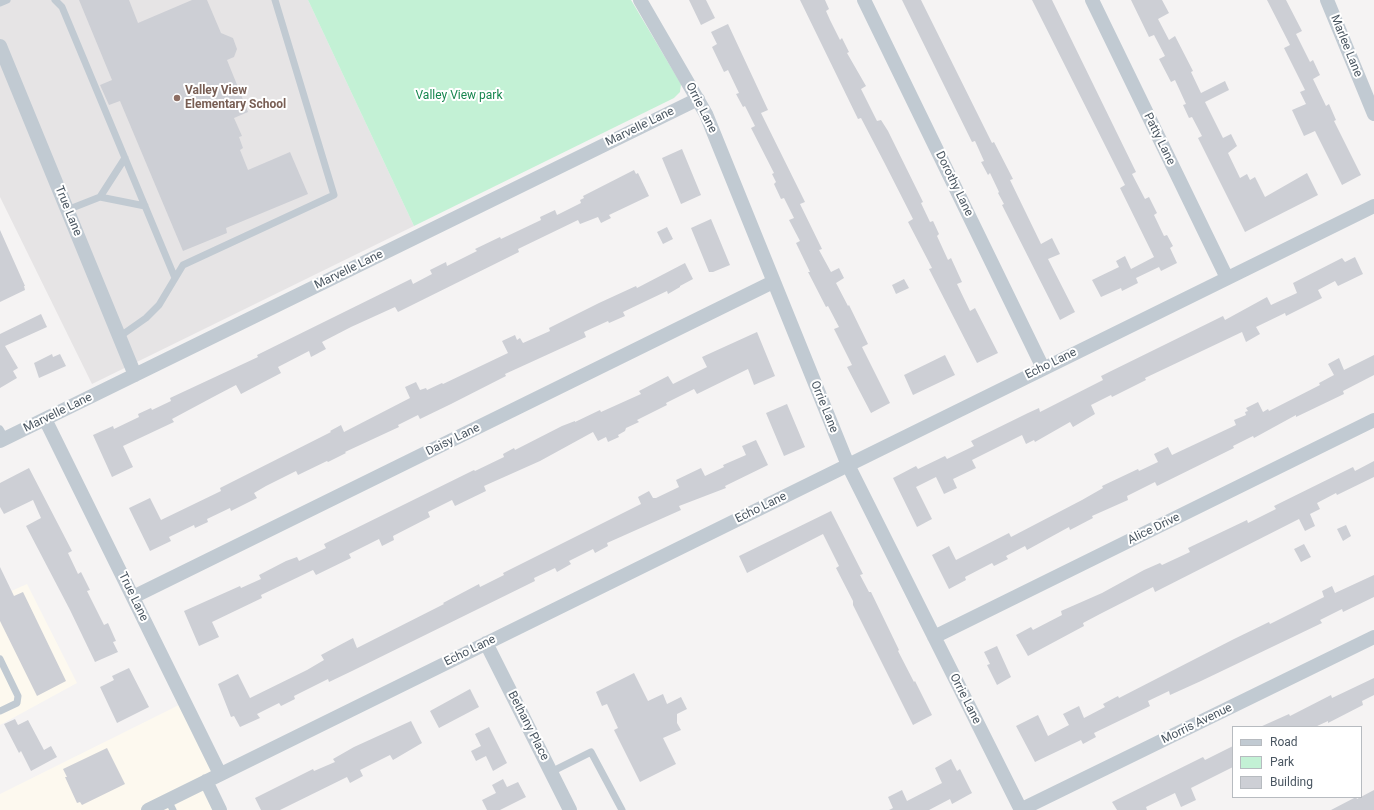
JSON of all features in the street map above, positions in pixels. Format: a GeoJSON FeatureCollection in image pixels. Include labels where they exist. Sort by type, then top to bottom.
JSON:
{"type":"FeatureCollection","features":[{"type":"Feature","properties":{"kind":"street","name":"Orrie Lane"},"geometry":{"type":"LineString","coordinates":[[640,0],[698,99],[728,166],[773,282],[848,465],[1021,810]]}},
{"type":"Feature","properties":{"kind":"street","name":"Dorothy Lane"},"geometry":{"type":"LineString","coordinates":[[864,0],[1043,368]]}},
{"type":"Feature","properties":{"kind":"street","name":"Patty Lane"},"geometry":{"type":"LineString","coordinates":[[1092,0],[1227,278]]}},
{"type":"Feature","properties":{"kind":"street","name":"Marlee Lane"},"geometry":{"type":"LineString","coordinates":[[1327,0],[1374,114]]}},
{"type":"Feature","properties":{"kind":"street","name":"True Lane"},"geometry":{"type":"LineString","coordinates":[[0,46],[135,375]]}},
{"type":"Feature","properties":{"kind":"street","name":"Marvelle Lane"},"geometry":{"type":"LineString","coordinates":[[2,436],[45,419],[698,99]]}},
{"type":"Feature","properties":{"kind":"street","name":"Echo Lane"},"geometry":{"type":"LineString","coordinates":[[148,810],[170,805],[220,774],[1374,206]]}},
{"type":"Feature","properties":{"kind":"street","name":"Daisy Lane"},"geometry":{"type":"LineString","coordinates":[[133,597],[773,282]]}},
{"type":"Feature","properties":{"kind":"street","name":"True Lane"},"geometry":{"type":"LineString","coordinates":[[45,419],[220,774]]}},
{"type":"Feature","properties":{"kind":"street","name":"Alice Drive"},"geometry":{"type":"LineString","coordinates":[[934,637],[1374,420]]}},
{"type":"Feature","properties":{"kind":"street","name":"Morris Avenue"},"geometry":{"type":"LineString","coordinates":[[1021,810],[1374,637]]}},
{"type":"Feature","properties":{"kind":"street","name":"Bethany Place"},"geometry":{"type":"LineString","coordinates":[[486,643],[570,810]]}},
{"type":"Feature","properties":{"kind":"street"},"geometry":{"type":"LineString","coordinates":[[206,782],[220,810]]}},
{"type":"Feature","properties":{"kind":"lane"},"geometry":{"type":"LineString","coordinates":[[0,3],[7,0]]}},
{"type":"Feature","properties":{"kind":"lane"},"geometry":{"type":"LineString","coordinates":[[56,0],[62,7],[176,278]]}},
{"type":"Feature","properties":{"kind":"lane"},"geometry":{"type":"LineString","coordinates":[[119,337],[146,318],[158,304],[183,265],[334,195],[275,0]]}},
{"type":"Feature","properties":{"kind":"lane"},"geometry":{"type":"LineString","coordinates":[[100,197],[125,158]]}},
{"type":"Feature","properties":{"kind":"lane"},"geometry":{"type":"LineString","coordinates":[[67,210],[100,197],[145,206]]}},
{"type":"Feature","properties":{"kind":"lane"},"geometry":{"type":"LineString","coordinates":[[0,659],[18,696],[17,703],[0,711]]}},
{"type":"Feature","properties":{"kind":"lane"},"geometry":{"type":"LineString","coordinates":[[551,772],[591,752],[622,810]]}},
{"type":"Feature","properties":{"kind":"shaded area","name":"Valley View Elementary School"},"geometry":{"type":"Polygon","coordinates":[[[0,0],[308,0],[414,226],[92,384],[0,197],[0,0]]]}},
{"type":"Feature","properties":{"kind":"shaded area"},"geometry":{"type":"Polygon","coordinates":[[[0,574],[9,592],[27,584],[77,683],[0,725],[0,574]]]}},
{"type":"Feature","properties":{"kind":"shaded area"},"geometry":{"type":"Polygon","coordinates":[[[185,702],[220,774],[206,782],[220,810],[0,810],[0,794],[185,702]]]}},
{"type":"Feature","properties":{"kind":"green space","name":"Valley View park"},"geometry":{"type":"Polygon","coordinates":[[[308,0],[631,0],[681,84],[680,92],[674,98],[414,226],[308,0]]]}},
{"type":"Feature","properties":{"kind":"building"},"geometry":{"type":"Polygon","coordinates":[[[79,0],[129,0],[138,23],[192,0],[207,0],[221,33],[233,38],[237,49],[234,57],[227,60],[248,112],[234,118],[242,136],[239,137],[243,148],[240,150],[248,170],[290,152],[308,194],[226,228],[227,233],[183,251],[120,101],[109,105],[100,85],[112,80],[79,0]]]}},
{"type":"Feature","properties":{"kind":"building"},"geometry":{"type":"Polygon","coordinates":[[[689,0],[706,0],[715,18],[701,25],[689,0]]]}},
{"type":"Feature","properties":{"kind":"building"},"geometry":{"type":"Polygon","coordinates":[[[800,0],[825,0],[829,9],[826,11],[830,20],[840,40],[842,38],[849,52],[847,53],[866,86],[861,89],[877,121],[881,120],[888,131],[923,202],[921,203],[930,222],[933,221],[939,234],[937,236],[948,260],[951,258],[962,282],[957,284],[970,311],[975,308],[998,353],[977,363],[929,269],[932,268],[908,222],[913,219],[861,118],[858,119],[800,0]]]}},
{"type":"Feature","properties":{"kind":"building"},"geometry":{"type":"Polygon","coordinates":[[[902,0],[921,0],[992,143],[994,142],[1013,179],[1010,180],[1041,244],[1052,238],[1060,254],[1048,259],[1075,312],[1060,320],[1002,205],[1004,204],[990,173],[988,175],[981,162],[984,161],[975,141],[972,142],[902,0]]]}},
{"type":"Feature","properties":{"kind":"building"},"geometry":{"type":"Polygon","coordinates":[[[1032,0],[1052,0],[1136,172],[1132,174],[1145,199],[1149,197],[1157,213],[1154,215],[1164,236],[1167,235],[1173,246],[1170,248],[1177,263],[1161,271],[1159,267],[1136,278],[1138,283],[1122,291],[1121,288],[1101,297],[1092,280],[1119,267],[1116,261],[1125,256],[1131,269],[1154,257],[1120,188],[1125,185],[1032,0]]]}},
{"type":"Feature","properties":{"kind":"building"},"geometry":{"type":"Polygon","coordinates":[[[1131,0],[1162,0],[1169,13],[1158,19],[1169,40],[1175,36],[1193,71],[1191,72],[1201,93],[1225,81],[1229,90],[1205,102],[1223,138],[1231,134],[1237,146],[1228,153],[1240,178],[1247,174],[1250,180],[1255,177],[1265,197],[1307,173],[1318,195],[1245,232],[1198,138],[1202,136],[1192,117],[1189,118],[1183,105],[1186,104],[1175,80],[1171,82],[1159,59],[1165,56],[1154,35],[1149,37],[1131,0]]]}},
{"type":"Feature","properties":{"kind":"building"},"geometry":{"type":"Polygon","coordinates":[[[1267,0],[1286,0],[1302,31],[1296,34],[1310,62],[1313,60],[1320,75],[1313,79],[1326,106],[1329,104],[1336,120],[1334,121],[1361,175],[1342,185],[1315,131],[1304,136],[1292,110],[1306,104],[1300,92],[1305,90],[1284,48],[1290,45],[1267,0]]]}},
{"type":"Feature","properties":{"kind":"building"},"geometry":{"type":"Polygon","coordinates":[[[728,24],[768,110],[761,113],[805,202],[800,204],[822,249],[819,250],[831,272],[839,268],[844,278],[836,283],[848,306],[849,305],[868,344],[862,347],[890,403],[871,413],[847,367],[852,365],[834,329],[839,327],[828,306],[826,307],[808,272],[810,272],[796,243],[800,241],[789,220],[794,218],[784,198],[781,199],[774,184],[776,182],[772,174],[774,173],[751,128],[755,126],[745,106],[743,107],[736,94],[739,93],[728,70],[724,72],[712,47],[717,44],[711,32],[728,24]]]}},
{"type":"Feature","properties":{"kind":"building"},"geometry":{"type":"Polygon","coordinates":[[[682,149],[701,195],[681,204],[662,158],[682,149]]]}},
{"type":"Feature","properties":{"kind":"building"},"geometry":{"type":"Polygon","coordinates":[[[634,170],[636,174],[638,173],[649,196],[609,215],[611,218],[601,223],[598,217],[580,224],[578,220],[518,249],[519,252],[398,312],[395,307],[351,327],[322,342],[326,349],[311,357],[309,351],[278,367],[281,373],[241,394],[236,385],[172,419],[174,422],[123,446],[133,467],[112,477],[93,435],[113,426],[114,429],[139,417],[138,414],[151,408],[152,410],[171,401],[170,398],[258,357],[257,355],[411,279],[413,284],[432,274],[430,270],[446,262],[447,266],[477,251],[475,249],[500,237],[501,239],[541,220],[540,217],[555,210],[557,215],[581,203],[580,200],[584,198],[583,196],[634,170]]]}},
{"type":"Feature","properties":{"kind":"building"},"geometry":{"type":"Polygon","coordinates":[[[711,219],[730,265],[713,272],[709,272],[691,228],[711,219]]]}},
{"type":"Feature","properties":{"kind":"building"},"geometry":{"type":"Polygon","coordinates":[[[667,227],[673,239],[663,244],[657,232],[667,227]]]}},
{"type":"Feature","properties":{"kind":"building"},"geometry":{"type":"Polygon","coordinates":[[[0,230],[25,286],[25,290],[0,302],[0,230]]]}},
{"type":"Feature","properties":{"kind":"building"},"geometry":{"type":"Polygon","coordinates":[[[1355,257],[1363,274],[1338,286],[1335,281],[1318,290],[1322,298],[1286,316],[1285,313],[1256,327],[1260,334],[1246,342],[1242,332],[1145,378],[1146,380],[1112,397],[1111,395],[1091,405],[1095,414],[1073,427],[1070,422],[1035,442],[1034,440],[1026,444],[1022,435],[972,460],[976,468],[953,479],[957,488],[944,494],[936,477],[916,487],[932,519],[917,527],[893,478],[916,466],[918,469],[945,456],[947,459],[974,446],[971,441],[1039,408],[1040,412],[1103,380],[1101,376],[1223,316],[1225,320],[1267,297],[1271,305],[1297,293],[1293,283],[1342,258],[1345,262],[1355,257]]]}},
{"type":"Feature","properties":{"kind":"building"},"geometry":{"type":"Polygon","coordinates":[[[685,263],[693,279],[668,294],[667,291],[623,312],[625,316],[609,323],[608,321],[584,332],[586,337],[505,374],[506,376],[420,419],[418,415],[398,425],[399,427],[298,475],[296,471],[254,493],[257,498],[231,511],[230,508],[207,519],[208,522],[195,528],[194,525],[169,537],[171,541],[150,551],[129,508],[150,498],[161,520],[221,491],[220,488],[331,432],[330,431],[341,425],[344,432],[410,398],[405,387],[416,382],[420,390],[426,388],[427,390],[442,383],[443,384],[508,353],[502,341],[515,335],[517,340],[520,338],[523,343],[550,331],[549,328],[599,303],[636,286],[637,288],[685,263]]]}},
{"type":"Feature","properties":{"kind":"building"},"geometry":{"type":"Polygon","coordinates":[[[904,279],[909,288],[896,294],[892,285],[904,279]]]}},
{"type":"Feature","properties":{"kind":"building"},"geometry":{"type":"Polygon","coordinates":[[[41,314],[47,327],[5,346],[18,368],[13,371],[17,378],[0,388],[0,334],[41,314]]]}},
{"type":"Feature","properties":{"kind":"building"},"geometry":{"type":"Polygon","coordinates":[[[757,332],[775,376],[754,385],[748,369],[697,394],[694,389],[666,403],[667,405],[637,420],[639,422],[626,428],[625,431],[618,435],[619,437],[608,442],[606,437],[598,441],[593,432],[540,461],[484,486],[486,491],[455,506],[452,500],[428,512],[430,517],[393,536],[394,540],[382,546],[379,539],[349,554],[351,558],[316,575],[313,570],[261,595],[262,598],[212,622],[219,637],[199,646],[184,611],[240,586],[241,588],[261,579],[259,575],[286,561],[297,557],[299,561],[326,548],[324,544],[474,470],[475,471],[504,457],[503,454],[514,448],[515,450],[562,426],[575,422],[600,410],[601,412],[641,394],[639,391],[668,376],[673,384],[707,367],[702,357],[757,332]]]}},
{"type":"Feature","properties":{"kind":"building"},"geometry":{"type":"Polygon","coordinates":[[[52,354],[53,357],[60,354],[66,366],[39,378],[34,363],[52,354]]]}},
{"type":"Feature","properties":{"kind":"building"},"geometry":{"type":"Polygon","coordinates":[[[945,355],[955,375],[913,395],[904,375],[945,355]]]}},
{"type":"Feature","properties":{"kind":"building"},"geometry":{"type":"Polygon","coordinates":[[[1374,355],[1374,375],[1343,391],[1344,394],[1296,417],[1296,415],[1254,438],[1253,436],[1233,446],[1234,448],[1157,486],[1155,482],[1127,496],[1128,500],[1092,516],[1093,518],[1070,530],[1069,527],[1027,550],[1025,546],[1006,556],[1008,559],[994,566],[992,563],[965,577],[966,580],[949,589],[932,555],[949,546],[956,560],[1009,533],[1011,537],[1082,500],[1103,488],[1102,486],[1138,469],[1139,471],[1158,462],[1154,454],[1168,447],[1172,455],[1236,425],[1234,420],[1246,415],[1245,412],[1248,411],[1246,408],[1258,402],[1263,412],[1268,409],[1269,411],[1320,385],[1319,383],[1334,375],[1328,364],[1339,358],[1344,370],[1374,355]]]}},
{"type":"Feature","properties":{"kind":"building"},"geometry":{"type":"Polygon","coordinates":[[[787,404],[805,447],[784,456],[766,413],[787,404]]]}},
{"type":"Feature","properties":{"kind":"building"},"geometry":{"type":"Polygon","coordinates":[[[756,440],[768,465],[725,486],[726,488],[679,506],[681,510],[607,543],[608,546],[595,553],[593,549],[569,561],[571,564],[557,572],[555,568],[534,578],[535,581],[352,671],[329,682],[328,679],[294,696],[295,699],[281,706],[279,703],[257,714],[260,718],[240,727],[234,716],[231,717],[218,684],[238,674],[250,698],[307,670],[324,660],[321,655],[353,638],[357,648],[444,604],[443,603],[479,584],[480,587],[504,575],[503,573],[641,504],[638,497],[649,491],[653,498],[656,498],[679,487],[676,480],[701,468],[705,476],[724,467],[723,465],[746,455],[742,446],[756,440]]]}},
{"type":"Feature","properties":{"kind":"building"},"geometry":{"type":"Polygon","coordinates":[[[1374,461],[1374,477],[1337,495],[1336,493],[1317,503],[1320,509],[1310,514],[1315,526],[1305,531],[1299,519],[1155,592],[1153,587],[1083,623],[1084,626],[1028,656],[1016,635],[1031,627],[1033,630],[1062,615],[1061,611],[1102,593],[1144,570],[1160,563],[1162,565],[1190,552],[1188,548],[1247,520],[1248,523],[1276,509],[1274,506],[1353,467],[1355,471],[1374,461]]]}},
{"type":"Feature","properties":{"kind":"building"},"geometry":{"type":"Polygon","coordinates":[[[29,468],[72,551],[68,553],[78,574],[81,572],[90,590],[87,591],[104,625],[108,623],[116,641],[113,642],[118,652],[95,662],[70,610],[26,526],[41,518],[33,500],[4,514],[0,507],[0,483],[29,468]]]}},
{"type":"Feature","properties":{"kind":"building"},"geometry":{"type":"Polygon","coordinates":[[[831,511],[863,574],[860,575],[869,592],[871,592],[899,650],[898,651],[932,715],[913,725],[853,605],[853,601],[836,568],[839,566],[823,534],[747,573],[739,556],[831,511]]]}},
{"type":"Feature","properties":{"kind":"building"},"geometry":{"type":"Polygon","coordinates":[[[1346,525],[1351,536],[1343,541],[1337,529],[1346,525]]]}},
{"type":"Feature","properties":{"kind":"building"},"geometry":{"type":"Polygon","coordinates":[[[1304,544],[1311,557],[1301,562],[1294,549],[1304,544]]]}},
{"type":"Feature","properties":{"kind":"building"},"geometry":{"type":"Polygon","coordinates":[[[0,567],[14,596],[23,592],[66,681],[37,696],[0,621],[0,567]]]}},
{"type":"Feature","properties":{"kind":"building"},"geometry":{"type":"Polygon","coordinates":[[[1374,575],[1374,597],[1343,612],[1342,609],[1320,620],[1322,623],[1201,681],[1170,695],[1169,691],[1148,701],[1150,706],[1094,733],[1096,737],[1083,744],[1081,740],[1035,762],[1016,726],[1038,715],[1048,736],[1069,725],[1063,714],[1079,706],[1084,718],[1105,707],[1103,704],[1118,696],[1119,698],[1234,639],[1269,622],[1270,624],[1324,597],[1322,591],[1332,586],[1335,593],[1374,575]]]}},
{"type":"Feature","properties":{"kind":"building"},"geometry":{"type":"Polygon","coordinates":[[[997,646],[1011,677],[997,685],[987,665],[990,664],[984,652],[997,646]]]}},
{"type":"Feature","properties":{"kind":"building"},"geometry":{"type":"Polygon","coordinates":[[[129,668],[149,707],[117,723],[100,687],[114,680],[112,676],[129,668]]]}},
{"type":"Feature","properties":{"kind":"building"},"geometry":{"type":"Polygon","coordinates":[[[634,673],[648,701],[663,694],[667,704],[681,697],[687,709],[677,714],[677,723],[681,730],[663,738],[676,764],[640,782],[614,730],[618,728],[607,704],[602,706],[596,692],[634,673]]]}},
{"type":"Feature","properties":{"kind":"building"},"geometry":{"type":"Polygon","coordinates":[[[1374,678],[1374,695],[1362,701],[1363,705],[1328,723],[1328,721],[1317,726],[1262,726],[1289,714],[1290,716],[1331,695],[1332,698],[1374,678]]]}},
{"type":"Feature","properties":{"kind":"building"},"geometry":{"type":"Polygon","coordinates":[[[470,689],[479,707],[439,728],[430,711],[470,689]]]}},
{"type":"Feature","properties":{"kind":"building"},"geometry":{"type":"Polygon","coordinates":[[[15,719],[18,725],[28,720],[44,750],[51,746],[57,757],[31,771],[21,751],[19,753],[4,724],[15,719]]]}},
{"type":"Feature","properties":{"kind":"building"},"geometry":{"type":"Polygon","coordinates":[[[411,721],[422,743],[393,760],[390,755],[360,770],[363,776],[350,783],[347,777],[280,810],[261,810],[255,798],[313,769],[314,771],[335,762],[333,759],[354,747],[411,721]]]}},
{"type":"Feature","properties":{"kind":"building"},"geometry":{"type":"Polygon","coordinates":[[[489,727],[507,763],[493,771],[486,756],[476,761],[471,751],[481,746],[475,734],[489,727]]]}},
{"type":"Feature","properties":{"kind":"building"},"geometry":{"type":"Polygon","coordinates":[[[1232,746],[1232,768],[1191,788],[1196,800],[1181,807],[1175,793],[1146,807],[1147,810],[1117,810],[1112,802],[1203,757],[1205,760],[1232,746]]]}},
{"type":"Feature","properties":{"kind":"building"},"geometry":{"type":"Polygon","coordinates":[[[107,748],[125,784],[82,805],[80,802],[77,803],[63,769],[107,748]]]}},
{"type":"Feature","properties":{"kind":"building"},"geometry":{"type":"Polygon","coordinates":[[[951,759],[957,771],[960,769],[972,793],[952,804],[950,799],[929,810],[889,810],[893,808],[888,797],[902,790],[907,801],[942,783],[935,768],[951,759]]]}},
{"type":"Feature","properties":{"kind":"building"},"geometry":{"type":"Polygon","coordinates":[[[503,779],[507,787],[518,782],[526,797],[500,810],[487,810],[482,800],[496,793],[492,785],[503,779]]]}},
{"type":"Feature","properties":{"kind":"building"},"geometry":{"type":"Polygon","coordinates":[[[1374,790],[1374,810],[1331,810],[1354,798],[1362,798],[1362,796],[1374,790]]]}},
{"type":"Feature","properties":{"kind":"place","name":"Valley View Elementary School"},"geometry":{"type":"Point","coordinates":[177,98]}}]}
